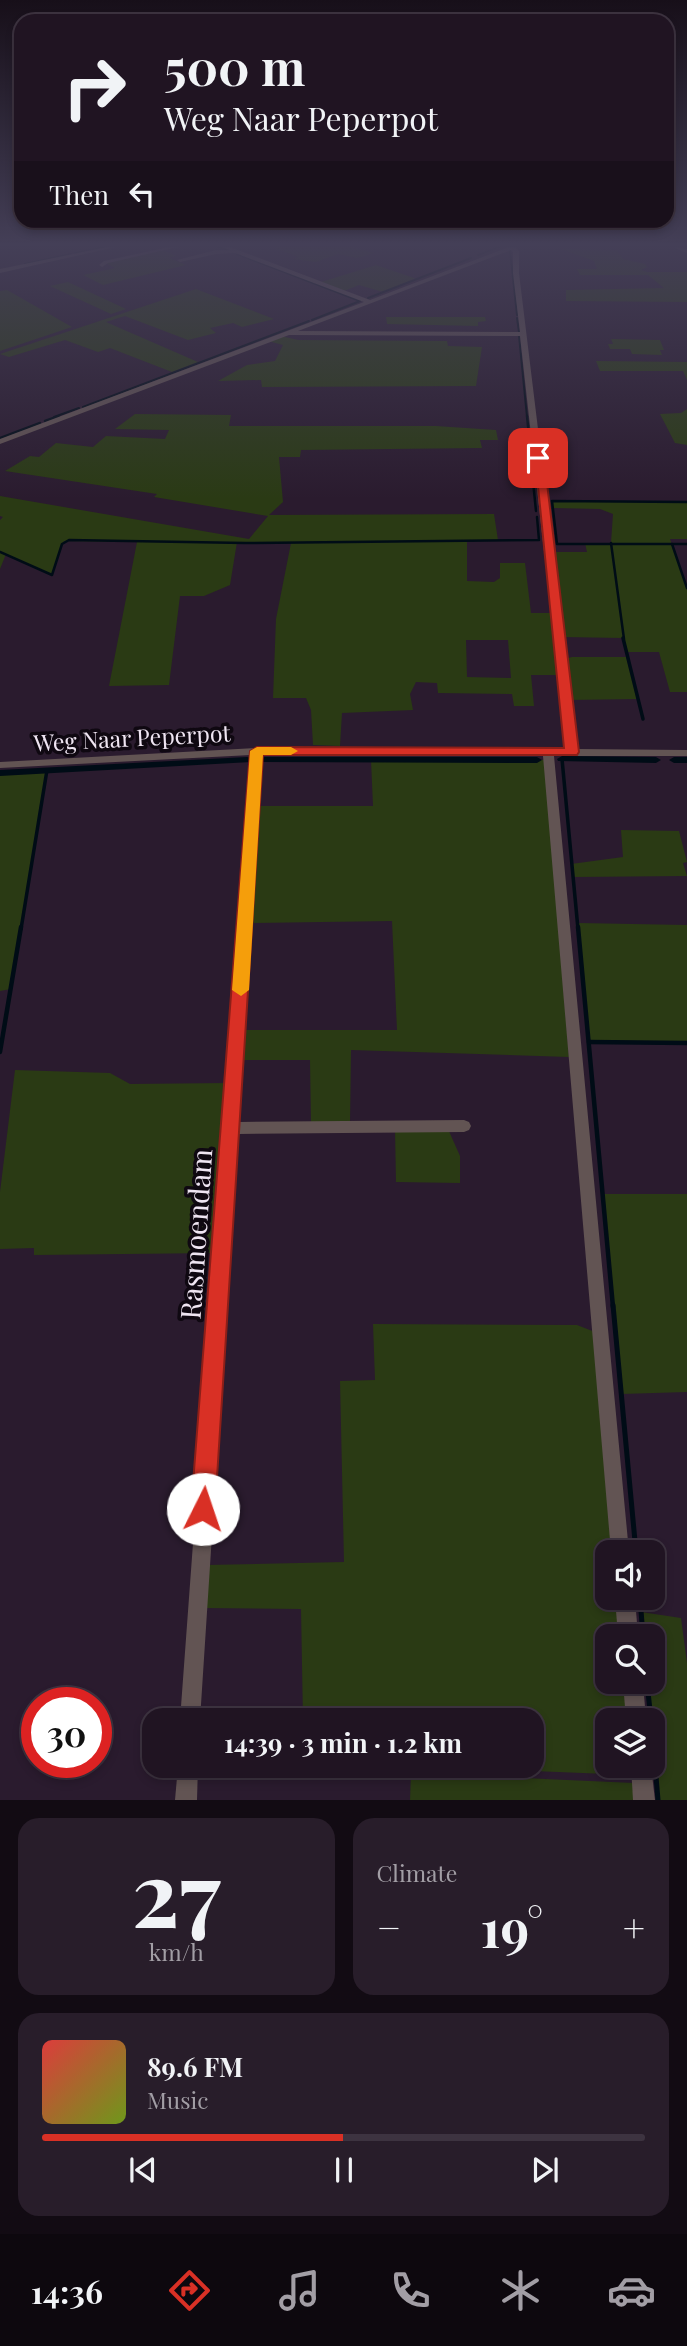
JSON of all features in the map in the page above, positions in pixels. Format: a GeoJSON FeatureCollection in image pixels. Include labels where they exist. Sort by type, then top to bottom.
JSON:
{"type":"FeatureCollection","features":[{"type":"Feature","properties":{"kind":"street"},"geometry":{"type":"LineString","coordinates":[[524,331],[572,752]]}},
{"type":"Feature","properties":{"kind":"street"},"geometry":{"type":"LineString","coordinates":[[0,442],[286,332],[524,334]]}},
{"type":"Feature","properties":{"kind":"street","name":"Weg Naar Peperpot"},"geometry":{"type":"LineString","coordinates":[[0,765],[257,751],[687,753]]}},
{"type":"Feature","properties":{"kind":"street","name":"Rasmoendam"},"geometry":{"type":"LineString","coordinates":[[191,1708],[257,751]]}},
{"type":"Feature","properties":{"kind":"street"},"geometry":{"type":"LineString","coordinates":[[548,752],[619,1540]]}},
{"type":"Feature","properties":{"kind":"street"},"geometry":{"type":"LineString","coordinates":[[231,1128],[464,1126]]}},
{"type":"Feature","properties":{"kind":"street"},"geometry":{"type":"LineString","coordinates":[[186,1800],[187,1778]]}},
{"type":"Feature","properties":{"kind":"street"},"geometry":{"type":"LineString","coordinates":[[642,1778],[644,1800]]}},
{"type":"Feature","properties":{"kind":"green space"},"geometry":{"type":"Polygon","coordinates":[[[0,331],[60,331],[0,351],[0,331]]]}},
{"type":"Feature","properties":{"kind":"green space"},"geometry":{"type":"Polygon","coordinates":[[[69,331],[127,331],[198,362],[172,372],[110,348],[98,352],[65,340],[9,357],[0,354],[69,331]]]}},
{"type":"Feature","properties":{"kind":"green space"},"geometry":{"type":"Polygon","coordinates":[[[164,331],[216,333],[188,340],[164,331]]]}},
{"type":"Feature","properties":{"kind":"green space"},"geometry":{"type":"Polygon","coordinates":[[[281,336],[298,340],[447,341],[448,346],[482,347],[476,386],[262,387],[261,380],[218,381],[247,365],[275,361],[283,345],[268,341],[281,336]]]}},
{"type":"Feature","properties":{"kind":"green space"},"geometry":{"type":"Polygon","coordinates":[[[611,339],[660,340],[664,350],[660,350],[662,355],[632,354],[630,349],[610,349],[608,344],[613,344],[611,339]]]}},
{"type":"Feature","properties":{"kind":"green space"},"geometry":{"type":"Polygon","coordinates":[[[596,361],[687,362],[687,380],[683,371],[600,371],[596,361]]]}},
{"type":"Feature","properties":{"kind":"green space"},"geometry":{"type":"Polygon","coordinates":[[[687,409],[687,445],[675,443],[660,414],[681,413],[687,409]]]}},
{"type":"Feature","properties":{"kind":"green space"},"geometry":{"type":"Polygon","coordinates":[[[135,414],[231,415],[229,426],[436,426],[496,430],[498,440],[480,440],[482,448],[301,450],[300,457],[279,457],[283,502],[269,515],[494,514],[498,540],[467,541],[467,581],[494,582],[500,578],[500,563],[525,563],[531,613],[554,613],[558,675],[531,675],[534,706],[514,706],[512,694],[438,693],[437,683],[416,682],[410,694],[413,710],[342,713],[340,746],[313,745],[311,710],[306,698],[273,698],[276,619],[291,543],[237,542],[230,585],[204,596],[180,596],[169,685],[109,686],[137,542],[64,541],[52,575],[6,554],[0,569],[0,520],[3,517],[0,516],[0,496],[249,539],[268,516],[154,497],[157,494],[5,471],[30,456],[39,457],[56,443],[93,447],[106,436],[165,439],[169,430],[115,429],[135,414]],[[466,640],[467,677],[511,678],[508,640],[466,640]]]}},
{"type":"Feature","properties":{"kind":"green space"},"geometry":{"type":"Polygon","coordinates":[[[552,501],[687,502],[687,539],[670,539],[687,588],[687,692],[670,692],[659,652],[625,652],[623,638],[562,637],[553,552],[587,552],[585,543],[611,543],[613,514],[600,509],[553,508],[552,501]]]}},
{"type":"Feature","properties":{"kind":"green space"},"geometry":{"type":"Polygon","coordinates":[[[626,657],[638,699],[568,700],[565,659],[626,657]]]}},
{"type":"Feature","properties":{"kind":"green space"},"geometry":{"type":"Polygon","coordinates":[[[371,760],[545,760],[569,1057],[351,1050],[350,1123],[311,1124],[310,1060],[242,1060],[244,1030],[397,1030],[392,921],[252,923],[259,806],[373,806],[371,760]]]}},
{"type":"Feature","properties":{"kind":"green space"},"geometry":{"type":"Polygon","coordinates":[[[47,770],[11,989],[0,991],[0,773],[47,770]]]}},
{"type":"Feature","properties":{"kind":"green space"},"geometry":{"type":"Polygon","coordinates":[[[621,830],[679,831],[687,862],[683,863],[687,876],[573,877],[571,864],[623,857],[621,830]]]}},
{"type":"Feature","properties":{"kind":"green space"},"geometry":{"type":"Polygon","coordinates":[[[578,923],[687,925],[687,1043],[589,1042],[578,923]]]}},
{"type":"Feature","properties":{"kind":"green space"},"geometry":{"type":"Polygon","coordinates":[[[15,1070],[110,1073],[130,1084],[229,1083],[216,1253],[34,1255],[34,1248],[0,1249],[0,1192],[15,1070]]]}},
{"type":"Feature","properties":{"kind":"green space"},"geometry":{"type":"Polygon","coordinates":[[[395,1129],[448,1129],[460,1156],[460,1183],[396,1182],[395,1129]]]}},
{"type":"Feature","properties":{"kind":"green space"},"geometry":{"type":"Polygon","coordinates":[[[602,1194],[687,1194],[687,1392],[621,1394],[602,1194]]]}},
{"type":"Feature","properties":{"kind":"green space"},"geometry":{"type":"Polygon","coordinates":[[[373,1324],[577,1325],[595,1332],[611,1540],[595,1540],[595,1610],[617,1610],[619,1624],[595,1624],[595,1694],[625,1694],[626,1708],[595,1708],[595,1774],[544,1771],[544,1708],[303,1708],[301,1609],[202,1608],[206,1565],[344,1562],[340,1381],[375,1380],[373,1324]]]}},
{"type":"Feature","properties":{"kind":"green space"},"geometry":{"type":"Polygon","coordinates":[[[641,1612],[681,1618],[687,1663],[687,1800],[658,1800],[656,1778],[665,1778],[665,1708],[649,1708],[648,1694],[665,1694],[665,1624],[642,1624],[641,1612]]]}},
{"type":"Feature","properties":{"kind":"green space"},"geometry":{"type":"Polygon","coordinates":[[[411,1778],[522,1778],[634,1783],[635,1800],[410,1800],[411,1778]]]}},
{"type":"Feature","properties":{"kind":"waterway"},"geometry":{"type":"LineString","coordinates":[[83,407],[283,331]]}},
{"type":"Feature","properties":{"kind":"waterway"},"geometry":{"type":"LineString","coordinates":[[519,336],[527,417]]}},
{"type":"Feature","properties":{"kind":"waterway"},"geometry":{"type":"LineString","coordinates":[[54,417],[79,408]]}},
{"type":"Feature","properties":{"kind":"waterway"},"geometry":{"type":"LineString","coordinates":[[45,421],[59,416]]}},
{"type":"Feature","properties":{"kind":"waterway"},"geometry":{"type":"LineString","coordinates":[[527,416],[531,456]]}},
{"type":"Feature","properties":{"kind":"waterway"},"geometry":{"type":"LineString","coordinates":[[0,438],[40,423]]}},
{"type":"Feature","properties":{"kind":"waterway"},"geometry":{"type":"LineString","coordinates":[[531,461],[536,511]]}},
{"type":"Feature","properties":{"kind":"waterway"},"geometry":{"type":"LineString","coordinates":[[611,544],[557,544],[552,501],[687,502]]}},
{"type":"Feature","properties":{"kind":"waterway"},"geometry":{"type":"LineString","coordinates":[[0,552],[52,575],[62,544],[69,540],[245,543],[539,540],[537,517]]}},
{"type":"Feature","properties":{"kind":"waterway"},"geometry":{"type":"LineString","coordinates":[[611,544],[672,544]]}},
{"type":"Feature","properties":{"kind":"waterway"},"geometry":{"type":"LineString","coordinates":[[611,544],[624,639]]}},
{"type":"Feature","properties":{"kind":"waterway"},"geometry":{"type":"LineString","coordinates":[[672,544],[687,544]]}},
{"type":"Feature","properties":{"kind":"waterway"},"geometry":{"type":"LineString","coordinates":[[672,544],[687,588]]}},
{"type":"Feature","properties":{"kind":"waterway"},"geometry":{"type":"LineString","coordinates":[[623,638],[643,719]]}},
{"type":"Feature","properties":{"kind":"waterway"},"geometry":{"type":"LineString","coordinates":[[562,759],[578,929]]}},
{"type":"Feature","properties":{"kind":"waterway"},"geometry":{"type":"LineString","coordinates":[[562,759],[656,760]]}},
{"type":"Feature","properties":{"kind":"waterway"},"geometry":{"type":"LineString","coordinates":[[0,773],[247,760]]}},
{"type":"Feature","properties":{"kind":"waterway"},"geometry":{"type":"LineString","coordinates":[[265,760],[537,760]]}},
{"type":"Feature","properties":{"kind":"waterway"},"geometry":{"type":"LineString","coordinates":[[674,760],[687,760]]}},
{"type":"Feature","properties":{"kind":"waterway"},"geometry":{"type":"LineString","coordinates":[[21,929],[47,770]]}},
{"type":"Feature","properties":{"kind":"waterway"},"geometry":{"type":"LineString","coordinates":[[0,1052],[21,927]]}},
{"type":"Feature","properties":{"kind":"waterway"},"geometry":{"type":"LineString","coordinates":[[578,927],[613,1307]]}},
{"type":"Feature","properties":{"kind":"waterway"},"geometry":{"type":"LineString","coordinates":[[589,1042],[687,1043]]}},
{"type":"Feature","properties":{"kind":"waterway"},"geometry":{"type":"LineString","coordinates":[[613,1305],[635,1540]]}},
{"type":"Feature","properties":{"kind":"waterway"},"geometry":{"type":"LineString","coordinates":[[641,1610],[642,1624]]}},
{"type":"Feature","properties":{"kind":"waterway"},"geometry":{"type":"LineString","coordinates":[[648,1694],[650,1708]]}},
{"type":"Feature","properties":{"kind":"waterway"},"geometry":{"type":"LineString","coordinates":[[656,1778],[658,1800]]}},
{"type":"Feature","properties":{"kind":"slow traffic"},"geometry":{"type":"LineString","coordinates":[[241,990],[257,751],[291,751]]}},
{"type":"Feature","properties":{"kind":"route"},"geometry":{"type":"LineString","coordinates":[[203,1509],[257,751],[572,752],[565,713],[538,458]]}}]}
